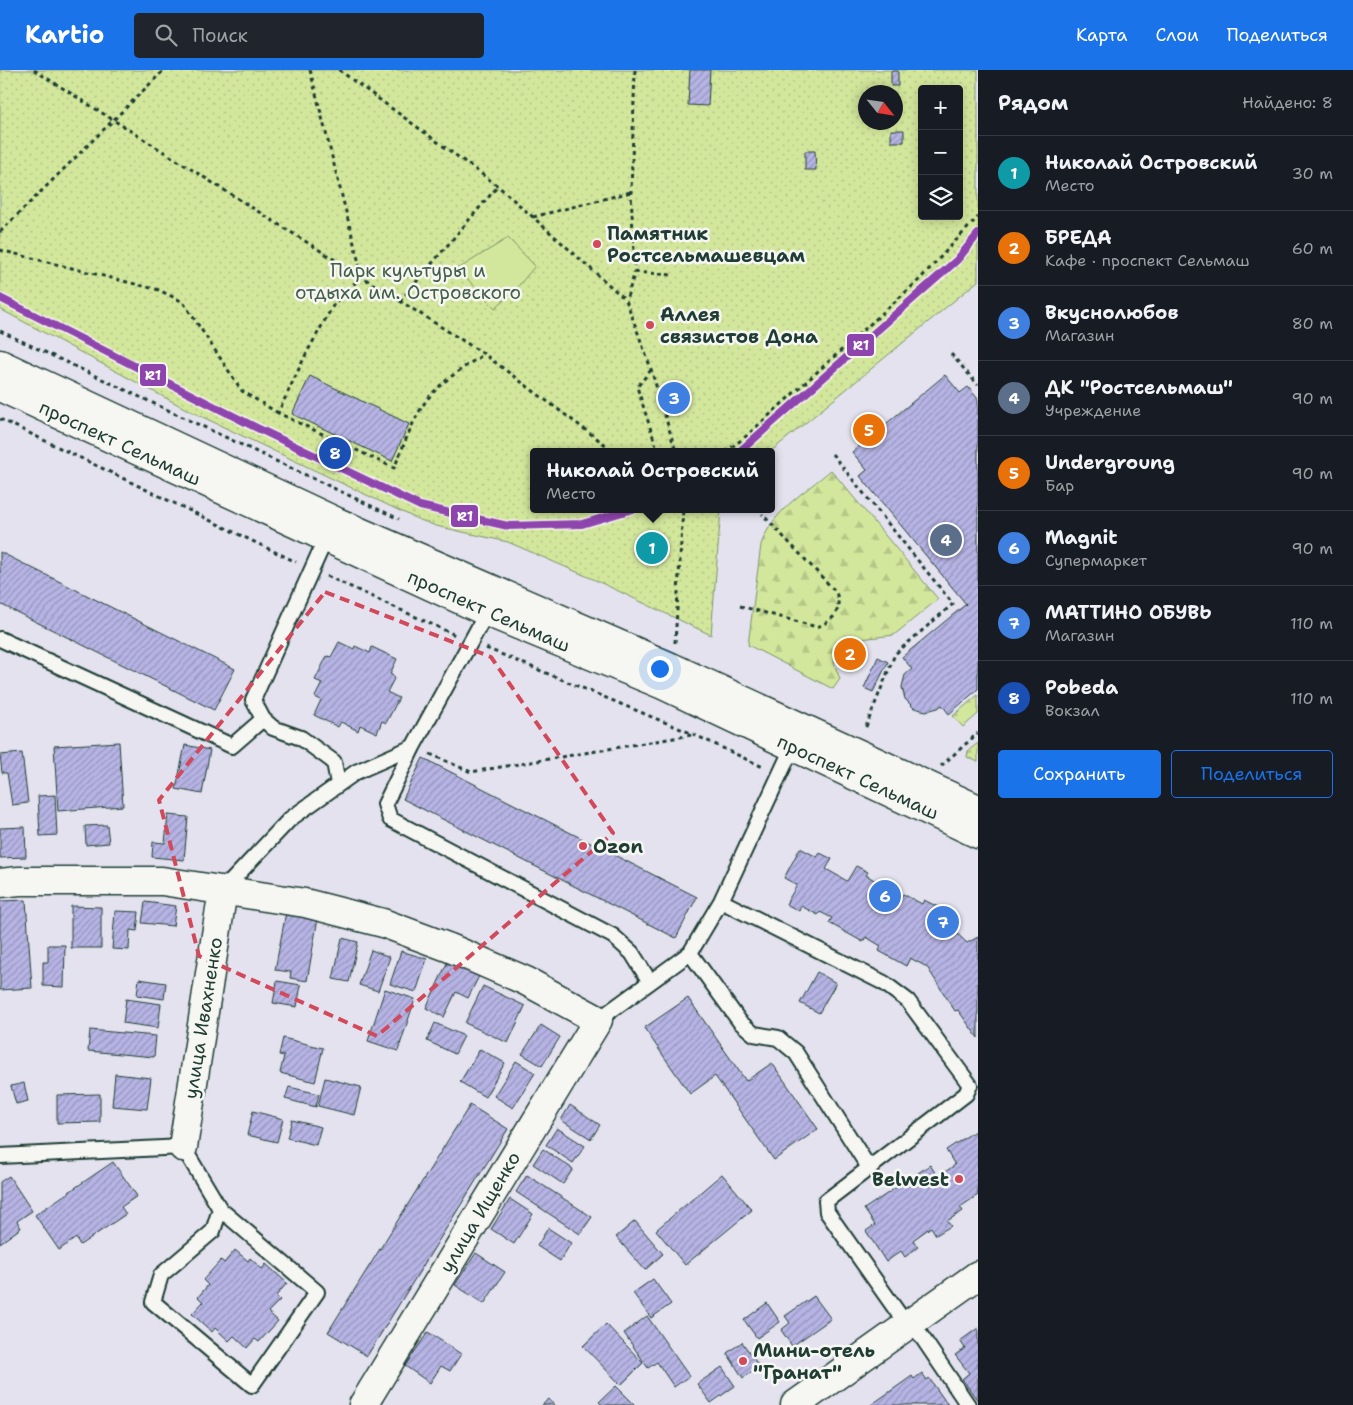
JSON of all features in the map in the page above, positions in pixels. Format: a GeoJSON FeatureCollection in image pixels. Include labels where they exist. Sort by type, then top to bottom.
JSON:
{"type":"FeatureCollection","features":[{"type":"Feature","properties":{"kind":"main road","name":"проспект Сельмаш"},"geometry":{"type":"LineString","coordinates":[[0,364],[337,522],[671,667],[978,809]]}},
{"type":"Feature","properties":{"kind":"main road","name":"проспект Сельмаш"},"geometry":{"type":"LineString","coordinates":[[0,387],[487,612],[663,685],[978,834]]}},
{"type":"Feature","properties":{"kind":"main road"},"geometry":{"type":"LineString","coordinates":[[0,883],[20,881],[162,881],[305,903],[383,923],[450,948],[526,981],[598,1020]]}},
{"type":"Feature","properties":{"kind":"main road","name":"улица Ивахненко"},"geometry":{"type":"LineString","coordinates":[[182,1146],[224,890]]}},
{"type":"Feature","properties":{"kind":"main road","name":"улица Ищенко"},"geometry":{"type":"LineString","coordinates":[[363,1405],[598,1020]]}},
{"type":"Feature","properties":{"kind":"main road"},"geometry":{"type":"LineString","coordinates":[[795,1405],[978,1275]]}},
{"type":"Feature","properties":{"kind":"lane"},"geometry":{"type":"LineString","coordinates":[[326,538],[253,700],[263,719],[273,728],[301,738],[334,762],[338,784]]}},
{"type":"Feature","properties":{"kind":"lane"},"geometry":{"type":"LineString","coordinates":[[487,612],[384,804],[390,819],[612,936],[632,953],[650,982]]}},
{"type":"Feature","properties":{"kind":"lane"},"geometry":{"type":"LineString","coordinates":[[0,639],[232,746],[263,719]]}},
{"type":"Feature","properties":{"kind":"lane"},"geometry":{"type":"LineString","coordinates":[[598,1020],[690,953],[721,901],[793,746]]}},
{"type":"Feature","properties":{"kind":"lane"},"geometry":{"type":"LineString","coordinates":[[224,890],[290,819],[356,772],[413,747]]}},
{"type":"Feature","properties":{"kind":"lane"},"geometry":{"type":"LineString","coordinates":[[721,901],[884,983],[908,1001],[970,1085],[966,1094],[826,1201],[826,1212],[968,1405]]}},
{"type":"Feature","properties":{"kind":"lane"},"geometry":{"type":"LineString","coordinates":[[690,953],[740,1022],[754,1034],[778,1038],[796,1053],[870,1168]]}},
{"type":"Feature","properties":{"kind":"lane"},"geometry":{"type":"LineString","coordinates":[[0,1156],[182,1146],[220,1209],[317,1292],[252,1385],[153,1302],[161,1275],[213,1230],[220,1209]]}},
{"type":"Feature","properties":{"kind":"path"},"geometry":{"type":"LineString","coordinates":[[34,70],[484,354],[610,448]]}},
{"type":"Feature","properties":{"kind":"path"},"geometry":{"type":"LineString","coordinates":[[0,232],[112,119],[164,70]]}},
{"type":"Feature","properties":{"kind":"path"},"geometry":{"type":"LineString","coordinates":[[310,70],[362,276]]}},
{"type":"Feature","properties":{"kind":"path"},"geometry":{"type":"LineString","coordinates":[[339,70],[498,186],[626,300],[652,369],[675,448]]}},
{"type":"Feature","properties":{"kind":"path"},"geometry":{"type":"LineString","coordinates":[[626,300],[634,272],[630,192],[635,70]]}},
{"type":"Feature","properties":{"kind":"path"},"geometry":{"type":"LineString","coordinates":[[400,301],[498,186]]}},
{"type":"Feature","properties":{"kind":"path"},"geometry":{"type":"LineString","coordinates":[[533,217],[630,192]]}},
{"type":"Feature","properties":{"kind":"path"},"geometry":{"type":"LineString","coordinates":[[730,448],[744,438],[919,280],[978,216]]}},
{"type":"Feature","properties":{"kind":"path"},"geometry":{"type":"LineString","coordinates":[[0,250],[143,285],[159,290],[183,302],[242,391],[278,413],[394,468],[422,408],[430,396],[484,354]]}},
{"type":"Feature","properties":{"kind":"path"},"geometry":{"type":"LineString","coordinates":[[634,272],[672,275]]}},
{"type":"Feature","properties":{"kind":"path"},"geometry":{"type":"LineString","coordinates":[[278,413],[306,354],[334,304],[362,276]]}},
{"type":"Feature","properties":{"kind":"path"},"geometry":{"type":"LineString","coordinates":[[951,354],[978,385]]}},
{"type":"Feature","properties":{"kind":"path"},"geometry":{"type":"LineString","coordinates":[[652,369],[637,387],[657,448]]}},
{"type":"Feature","properties":{"kind":"path"},"geometry":{"type":"LineString","coordinates":[[0,419],[312,570],[470,641],[693,734],[779,775]]}},
{"type":"Feature","properties":{"kind":"path"},"geometry":{"type":"LineString","coordinates":[[832,454],[953,604],[895,654],[864,730]]}},
{"type":"Feature","properties":{"kind":"path"},"geometry":{"type":"LineString","coordinates":[[671,667],[676,643],[683,513]]}},
{"type":"Feature","properties":{"kind":"path"},"geometry":{"type":"LineString","coordinates":[[740,606],[817,627],[827,623],[836,614],[840,603],[836,592],[762,514]]}},
{"type":"Feature","properties":{"kind":"path"},"geometry":{"type":"LineString","coordinates":[[933,772],[978,733]]}},
{"type":"Feature","properties":{"kind":"path"},"geometry":{"type":"LineString","coordinates":[[413,747],[471,772],[693,734]]}},
{"type":"Feature","properties":{"kind":"highlighted area"},"geometry":{"type":"Polygon","coordinates":[[[325,592],[491,657],[613,833],[377,1036],[199,956],[159,800],[325,592]]]}},
{"type":"Feature","properties":{"kind":"green space","name":"Парк культуры и отдыха им. Островского"},"geometry":{"type":"Polygon","coordinates":[[[0,70],[978,70],[978,281],[775,448],[530,448],[530,513],[721,513],[711,635],[593,579],[508,542],[436,526],[415,518],[190,411],[0,309],[0,70]]]}},
{"type":"Feature","properties":{"kind":"green space"},"geometry":{"type":"Polygon","coordinates":[[[508,238],[535,266],[515,290],[495,308],[458,269],[508,238]]]}},
{"type":"Feature","properties":{"kind":"green space"},"geometry":{"type":"Polygon","coordinates":[[[831,470],[938,599],[894,635],[836,642],[834,663],[840,679],[833,689],[748,645],[761,545],[766,533],[790,503],[831,470]]]}},
{"type":"Feature","properties":{"kind":"green space"},"geometry":{"type":"Polygon","coordinates":[[[978,695],[978,714],[963,727],[953,716],[978,695]]]}},
{"type":"Feature","properties":{"kind":"green space"},"geometry":{"type":"Polygon","coordinates":[[[978,743],[978,762],[967,757],[968,751],[978,743]]]}},
{"type":"Feature","properties":{"kind":"building"},"geometry":{"type":"Polygon","coordinates":[[[690,70],[710,70],[708,106],[688,105],[690,70]]]}},
{"type":"Feature","properties":{"kind":"building"},"geometry":{"type":"Polygon","coordinates":[[[891,71],[898,71],[898,85],[891,85],[891,71]]]}},
{"type":"Feature","properties":{"kind":"building"},"geometry":{"type":"Polygon","coordinates":[[[891,130],[904,130],[904,142],[891,142],[891,130]]]}},
{"type":"Feature","properties":{"kind":"building"},"geometry":{"type":"Polygon","coordinates":[[[805,151],[815,151],[816,170],[805,170],[805,151]]]}},
{"type":"Feature","properties":{"kind":"building"},"geometry":{"type":"Polygon","coordinates":[[[945,375],[960,393],[968,387],[978,399],[978,689],[949,714],[942,705],[926,711],[914,708],[905,699],[902,687],[905,675],[912,669],[902,657],[966,604],[860,476],[867,470],[852,452],[945,375]]]}},
{"type":"Feature","properties":{"kind":"building"},"geometry":{"type":"Polygon","coordinates":[[[310,376],[409,424],[392,461],[292,414],[310,376]]]}},
{"type":"Feature","properties":{"kind":"building"},"geometry":{"type":"Polygon","coordinates":[[[0,552],[235,669],[214,710],[0,604],[0,552]]]}},
{"type":"Feature","properties":{"kind":"building"},"geometry":{"type":"Polygon","coordinates":[[[339,642],[354,649],[355,646],[370,653],[372,647],[397,659],[390,674],[395,677],[387,692],[399,698],[386,723],[382,721],[377,733],[360,725],[358,731],[341,722],[338,727],[314,715],[321,700],[315,697],[322,683],[315,680],[327,656],[331,657],[339,642]]]}},
{"type":"Feature","properties":{"kind":"building"},"geometry":{"type":"Polygon","coordinates":[[[838,643],[864,646],[862,664],[836,662],[838,643]]]}},
{"type":"Feature","properties":{"kind":"building"},"geometry":{"type":"Polygon","coordinates":[[[878,657],[888,662],[873,692],[864,688],[878,657]]]}},
{"type":"Feature","properties":{"kind":"building"},"geometry":{"type":"Polygon","coordinates":[[[119,742],[123,806],[58,811],[54,746],[119,742]]]}},
{"type":"Feature","properties":{"kind":"building"},"geometry":{"type":"Polygon","coordinates":[[[185,745],[210,750],[202,794],[176,789],[185,745]]]}},
{"type":"Feature","properties":{"kind":"building"},"geometry":{"type":"Polygon","coordinates":[[[22,753],[28,803],[12,805],[7,773],[2,773],[0,755],[22,753]]]}},
{"type":"Feature","properties":{"kind":"building"},"geometry":{"type":"Polygon","coordinates":[[[423,758],[697,897],[676,938],[403,799],[423,758]]]}},
{"type":"Feature","properties":{"kind":"building"},"geometry":{"type":"Polygon","coordinates":[[[55,795],[57,835],[40,836],[38,796],[55,795]]]}},
{"type":"Feature","properties":{"kind":"building"},"geometry":{"type":"Polygon","coordinates":[[[168,815],[188,817],[184,860],[152,857],[153,842],[165,843],[168,815]]]}},
{"type":"Feature","properties":{"kind":"building"},"geometry":{"type":"Polygon","coordinates":[[[107,825],[109,843],[86,845],[85,826],[107,825]]]}},
{"type":"Feature","properties":{"kind":"building"},"geometry":{"type":"Polygon","coordinates":[[[25,827],[26,857],[0,858],[0,828],[25,827]]]}},
{"type":"Feature","properties":{"kind":"building"},"geometry":{"type":"Polygon","coordinates":[[[800,848],[817,857],[820,853],[832,859],[826,869],[847,881],[856,866],[868,872],[866,875],[884,886],[883,889],[900,899],[903,894],[922,904],[924,900],[938,907],[933,917],[948,925],[967,943],[978,937],[978,1038],[958,1010],[955,1011],[927,967],[910,958],[906,966],[879,951],[881,946],[866,937],[863,942],[829,923],[832,918],[820,912],[818,915],[801,906],[799,911],[786,904],[797,885],[784,878],[800,848]]]}},
{"type":"Feature","properties":{"kind":"building"},"geometry":{"type":"Polygon","coordinates":[[[26,900],[32,988],[0,990],[0,901],[26,900]]]}},
{"type":"Feature","properties":{"kind":"building"},"geometry":{"type":"Polygon","coordinates":[[[145,902],[176,906],[173,926],[142,923],[145,902]]]}},
{"type":"Feature","properties":{"kind":"building"},"geometry":{"type":"Polygon","coordinates":[[[71,906],[101,907],[101,948],[71,948],[71,906]]]}},
{"type":"Feature","properties":{"kind":"building"},"geometry":{"type":"Polygon","coordinates":[[[115,911],[139,912],[137,931],[130,930],[129,950],[112,949],[115,911]]]}},
{"type":"Feature","properties":{"kind":"building"},"geometry":{"type":"Polygon","coordinates":[[[286,912],[318,918],[307,981],[290,978],[291,972],[275,970],[286,912]]]}},
{"type":"Feature","properties":{"kind":"building"},"geometry":{"type":"Polygon","coordinates":[[[342,938],[358,942],[349,982],[333,979],[342,938]]]}},
{"type":"Feature","properties":{"kind":"building"},"geometry":{"type":"Polygon","coordinates":[[[48,945],[65,945],[64,987],[43,986],[43,962],[48,962],[48,945]]]}},
{"type":"Feature","properties":{"kind":"building"},"geometry":{"type":"Polygon","coordinates":[[[371,950],[390,957],[378,991],[359,985],[371,950]]]}},
{"type":"Feature","properties":{"kind":"building"},"geometry":{"type":"Polygon","coordinates":[[[401,951],[427,959],[416,992],[390,984],[401,951]]]}},
{"type":"Feature","properties":{"kind":"building"},"geometry":{"type":"Polygon","coordinates":[[[448,961],[479,976],[468,998],[456,992],[444,1017],[426,1008],[448,961]]]}},
{"type":"Feature","properties":{"kind":"building"},"geometry":{"type":"Polygon","coordinates":[[[817,972],[836,983],[819,1013],[800,1003],[817,972]]]}},
{"type":"Feature","properties":{"kind":"building"},"geometry":{"type":"Polygon","coordinates":[[[139,979],[166,983],[164,999],[137,995],[139,979]]]}},
{"type":"Feature","properties":{"kind":"building"},"geometry":{"type":"Polygon","coordinates":[[[277,981],[301,985],[297,1007],[273,1003],[277,981]]]}},
{"type":"Feature","properties":{"kind":"building"},"geometry":{"type":"Polygon","coordinates":[[[483,986],[525,1006],[508,1043],[465,1023],[483,986]]]}},
{"type":"Feature","properties":{"kind":"building"},"geometry":{"type":"Polygon","coordinates":[[[385,989],[415,999],[398,1051],[368,1041],[385,989]]]}},
{"type":"Feature","properties":{"kind":"building"},"geometry":{"type":"Polygon","coordinates":[[[688,998],[746,1081],[772,1063],[818,1129],[774,1160],[715,1076],[690,1094],[644,1028],[688,998]]]}},
{"type":"Feature","properties":{"kind":"building"},"geometry":{"type":"Polygon","coordinates":[[[126,999],[161,1004],[158,1028],[123,1023],[126,999]]]}},
{"type":"Feature","properties":{"kind":"building"},"geometry":{"type":"Polygon","coordinates":[[[435,1023],[464,1036],[455,1054],[427,1041],[435,1023]]]}},
{"type":"Feature","properties":{"kind":"building"},"geometry":{"type":"Polygon","coordinates":[[[541,1025],[560,1037],[542,1066],[522,1054],[541,1025]]]}},
{"type":"Feature","properties":{"kind":"building"},"geometry":{"type":"Polygon","coordinates":[[[90,1030],[156,1036],[154,1057],[88,1051],[90,1030]]]}},
{"type":"Feature","properties":{"kind":"building"},"geometry":{"type":"Polygon","coordinates":[[[283,1038],[323,1048],[315,1082],[280,1073],[284,1056],[279,1055],[283,1038]]]}},
{"type":"Feature","properties":{"kind":"building"},"geometry":{"type":"Polygon","coordinates":[[[480,1049],[505,1063],[485,1097],[460,1082],[480,1049]]]}},
{"type":"Feature","properties":{"kind":"building"},"geometry":{"type":"Polygon","coordinates":[[[516,1061],[535,1073],[513,1108],[494,1096],[516,1061]]]}},
{"type":"Feature","properties":{"kind":"building"},"geometry":{"type":"Polygon","coordinates":[[[115,1074],[151,1078],[147,1109],[112,1106],[115,1074]]]}},
{"type":"Feature","properties":{"kind":"building"},"geometry":{"type":"Polygon","coordinates":[[[325,1078],[361,1087],[354,1115],[318,1106],[325,1078]]]}},
{"type":"Feature","properties":{"kind":"building"},"geometry":{"type":"Polygon","coordinates":[[[24,1083],[28,1101],[16,1104],[11,1086],[24,1083]]]}},
{"type":"Feature","properties":{"kind":"building"},"geometry":{"type":"Polygon","coordinates":[[[289,1087],[319,1094],[316,1107],[285,1099],[289,1087]]]}},
{"type":"Feature","properties":{"kind":"building"},"geometry":{"type":"Polygon","coordinates":[[[100,1094],[100,1122],[57,1123],[57,1095],[100,1094]]]}},
{"type":"Feature","properties":{"kind":"building"},"geometry":{"type":"Polygon","coordinates":[[[470,1105],[508,1129],[367,1356],[328,1332],[470,1105]]]}},
{"type":"Feature","properties":{"kind":"building"},"geometry":{"type":"Polygon","coordinates":[[[570,1105],[600,1125],[591,1139],[561,1120],[570,1105]]]}},
{"type":"Feature","properties":{"kind":"building"},"geometry":{"type":"Polygon","coordinates":[[[253,1111],[283,1119],[277,1142],[247,1135],[253,1111]]]}},
{"type":"Feature","properties":{"kind":"building"},"geometry":{"type":"Polygon","coordinates":[[[292,1120],[321,1127],[316,1145],[287,1138],[292,1120]]]}},
{"type":"Feature","properties":{"kind":"building"},"geometry":{"type":"Polygon","coordinates":[[[557,1128],[585,1146],[573,1163],[546,1145],[557,1128]]]}},
{"type":"Feature","properties":{"kind":"building"},"geometry":{"type":"Polygon","coordinates":[[[978,1129],[978,1195],[960,1207],[963,1211],[947,1221],[951,1226],[936,1235],[931,1227],[913,1240],[918,1247],[905,1257],[901,1251],[886,1262],[866,1231],[875,1225],[864,1209],[930,1165],[938,1177],[955,1165],[946,1150],[978,1129]]]}},
{"type":"Feature","properties":{"kind":"building"},"geometry":{"type":"Polygon","coordinates":[[[543,1149],[573,1169],[563,1184],[533,1164],[543,1149]]]}},
{"type":"Feature","properties":{"kind":"building"},"geometry":{"type":"Polygon","coordinates":[[[113,1162],[137,1196],[121,1207],[126,1214],[80,1245],[76,1238],[59,1250],[35,1215],[113,1162]]]}},
{"type":"Feature","properties":{"kind":"building"},"geometry":{"type":"Polygon","coordinates":[[[722,1174],[752,1210],[685,1265],[656,1230],[722,1174]]]}},
{"type":"Feature","properties":{"kind":"building"},"geometry":{"type":"Polygon","coordinates":[[[527,1175],[592,1217],[580,1234],[516,1192],[527,1175]]]}},
{"type":"Feature","properties":{"kind":"building"},"geometry":{"type":"Polygon","coordinates":[[[9,1176],[32,1211],[17,1221],[21,1228],[0,1243],[0,1182],[9,1176]]]}},
{"type":"Feature","properties":{"kind":"building"},"geometry":{"type":"Polygon","coordinates":[[[510,1199],[533,1214],[514,1244],[491,1229],[510,1199]]]}},
{"type":"Feature","properties":{"kind":"building"},"geometry":{"type":"Polygon","coordinates":[[[635,1221],[663,1254],[645,1270],[616,1237],[635,1221]]]}},
{"type":"Feature","properties":{"kind":"building"},"geometry":{"type":"Polygon","coordinates":[[[548,1228],[571,1243],[560,1261],[537,1246],[548,1228]]]}},
{"type":"Feature","properties":{"kind":"building"},"geometry":{"type":"Polygon","coordinates":[[[235,1250],[248,1261],[250,1258],[262,1269],[266,1264],[287,1283],[276,1296],[280,1300],[268,1312],[278,1321],[259,1342],[255,1339],[247,1348],[234,1336],[229,1341],[215,1328],[212,1332],[192,1314],[203,1302],[198,1297],[208,1285],[203,1280],[221,1260],[224,1263],[235,1250]]]}},
{"type":"Feature","properties":{"kind":"building"},"geometry":{"type":"Polygon","coordinates":[[[476,1253],[505,1272],[484,1304],[455,1285],[476,1253]]]}},
{"type":"Feature","properties":{"kind":"building"},"geometry":{"type":"Polygon","coordinates":[[[653,1279],[671,1304],[651,1318],[633,1293],[653,1279]]]}},
{"type":"Feature","properties":{"kind":"building"},"geometry":{"type":"Polygon","coordinates":[[[814,1296],[831,1319],[792,1346],[781,1330],[790,1323],[785,1316],[814,1296]]]}},
{"type":"Feature","properties":{"kind":"building"},"geometry":{"type":"Polygon","coordinates":[[[767,1303],[780,1322],[757,1338],[744,1320],[767,1303]]]}},
{"type":"Feature","properties":{"kind":"building"},"geometry":{"type":"Polygon","coordinates":[[[647,1316],[689,1376],[674,1387],[657,1362],[648,1368],[624,1333],[647,1316]]]}},
{"type":"Feature","properties":{"kind":"building"},"geometry":{"type":"Polygon","coordinates":[[[606,1324],[643,1363],[621,1385],[583,1346],[606,1324]]]}},
{"type":"Feature","properties":{"kind":"building"},"geometry":{"type":"Polygon","coordinates":[[[978,1328],[978,1401],[962,1379],[969,1373],[955,1355],[965,1348],[960,1341],[978,1328]]]}},
{"type":"Feature","properties":{"kind":"building"},"geometry":{"type":"Polygon","coordinates":[[[428,1332],[461,1354],[450,1371],[441,1366],[430,1383],[405,1366],[428,1332]]]}},
{"type":"Feature","properties":{"kind":"building"},"geometry":{"type":"Polygon","coordinates":[[[742,1342],[759,1366],[743,1378],[727,1353],[742,1342]]]}},
{"type":"Feature","properties":{"kind":"building"},"geometry":{"type":"Polygon","coordinates":[[[722,1367],[735,1386],[711,1403],[697,1384],[722,1367]]]}},
{"type":"Feature","properties":{"kind":"building"},"geometry":{"type":"Polygon","coordinates":[[[922,1373],[927,1380],[929,1378],[948,1405],[871,1405],[912,1376],[914,1379],[922,1373]]]}},
{"type":"Feature","properties":{"kind":"building"},"geometry":{"type":"Polygon","coordinates":[[[616,1386],[635,1405],[602,1405],[599,1402],[616,1386]]]}},
{"type":"Feature","properties":{"kind":"building"},"geometry":{"type":"Polygon","coordinates":[[[549,1399],[554,1405],[542,1405],[549,1399]]]}},
{"type":"Feature","properties":{"kind":"transit line","name":"R1"},"geometry":{"type":"LineString","coordinates":[[744,448],[957,260],[978,234]]}},
{"type":"Feature","properties":{"kind":"transit line","name":"R1"},"geometry":{"type":"LineString","coordinates":[[0,298],[255,427],[420,506],[508,526],[582,524],[619,513]]}},
{"type":"Feature","properties":{"kind":"place","name":"Памятник Ростсельмашевцам"},"geometry":{"type":"Point","coordinates":[597,244]}},
{"type":"Feature","properties":{"kind":"place","name":"Аллея связистов Дона"},"geometry":{"type":"Point","coordinates":[650,325]}},
{"type":"Feature","properties":{"kind":"place","name":"Вкуснолюбов"},"geometry":{"type":"Point","coordinates":[674,398]}},
{"type":"Feature","properties":{"kind":"place","name":"Undergroung"},"geometry":{"type":"Point","coordinates":[869,430]}},
{"type":"Feature","properties":{"kind":"place","name":"Pobeda"},"geometry":{"type":"Point","coordinates":[335,453]}},
{"type":"Feature","properties":{"kind":"place","name":"ДК \"Ростсельмаш\""},"geometry":{"type":"Point","coordinates":[946,540]}},
{"type":"Feature","properties":{"kind":"place","name":"Николай Островский"},"geometry":{"type":"Point","coordinates":[652,548]}},
{"type":"Feature","properties":{"kind":"place","name":"БРЕДА"},"geometry":{"type":"Point","coordinates":[850,654]}},
{"type":"Feature","properties":{"kind":"place","name":"Ozon"},"geometry":{"type":"Point","coordinates":[583,846]}},
{"type":"Feature","properties":{"kind":"place","name":"Magnit"},"geometry":{"type":"Point","coordinates":[885,896]}},
{"type":"Feature","properties":{"kind":"place","name":"МАТТИНО ОБУВЬ"},"geometry":{"type":"Point","coordinates":[943,922]}},
{"type":"Feature","properties":{"kind":"place","name":"Belwest"},"geometry":{"type":"Point","coordinates":[959,1179]}},
{"type":"Feature","properties":{"kind":"place","name":"Мини-отель \"Гранат\""},"geometry":{"type":"Point","coordinates":[743,1361]}}]}
